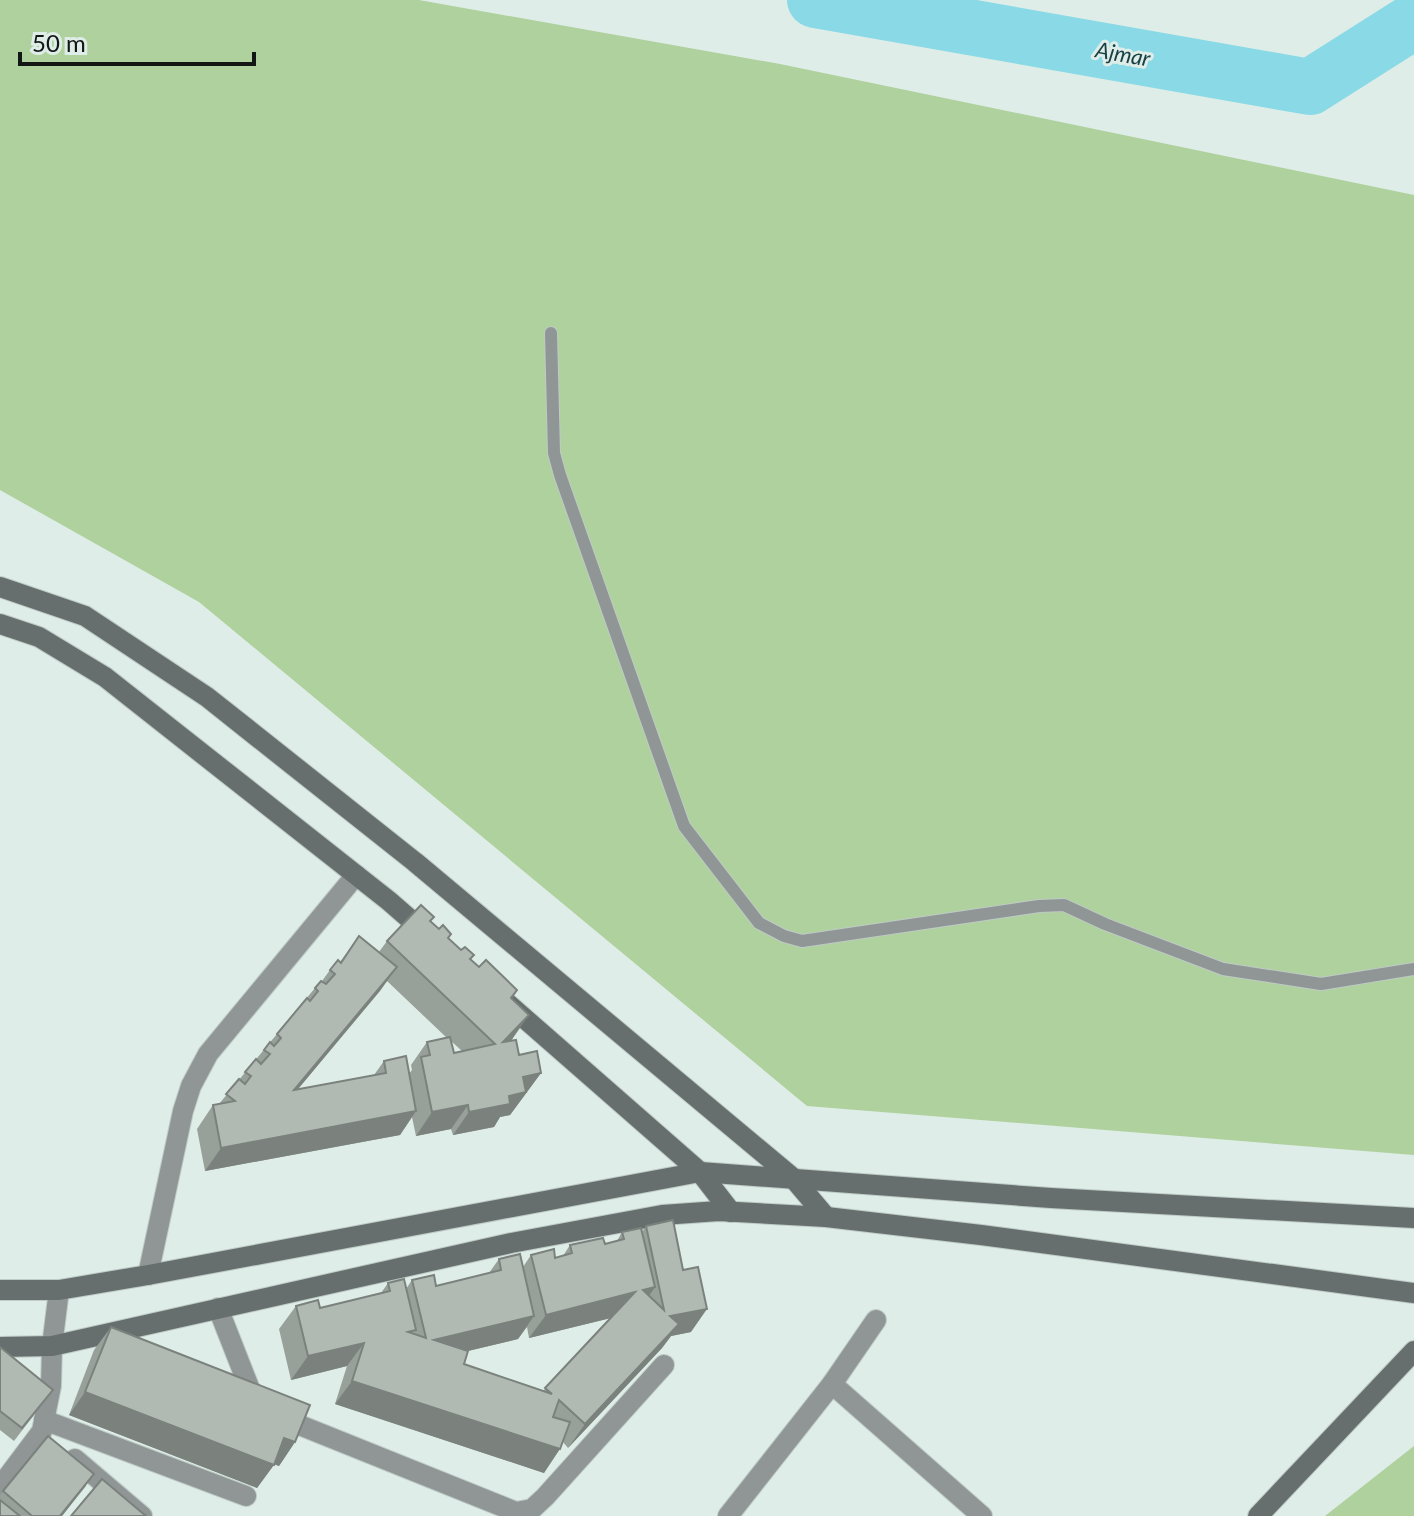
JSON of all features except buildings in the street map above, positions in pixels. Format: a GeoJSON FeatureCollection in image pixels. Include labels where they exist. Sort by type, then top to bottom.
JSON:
{"type":"FeatureCollection","features":[{"type":"Feature","properties":{"kind":"street"},"geometry":{"type":"LineString","coordinates":[[0,587],[85,616],[207,697],[415,862],[793,1178],[826,1217]]}},
{"type":"Feature","properties":{"kind":"street"},"geometry":{"type":"LineString","coordinates":[[0,624],[39,637],[105,677],[356,875],[449,953]]}},
{"type":"Feature","properties":{"kind":"street"},"geometry":{"type":"LineString","coordinates":[[148,1275],[191,1086],[208,1054],[356,875]]}},
{"type":"Feature","properties":{"kind":"street"},"geometry":{"type":"LineString","coordinates":[[497,995],[700,1172],[731,1212]]}},
{"type":"Feature","properties":{"kind":"street"},"geometry":{"type":"LineString","coordinates":[[0,1290],[59,1290],[148,1275],[700,1172],[1051,1198],[1414,1218]]}},
{"type":"Feature","properties":{"kind":"street"},"geometry":{"type":"LineString","coordinates":[[0,1347],[52,1346],[511,1243],[662,1215],[731,1212],[826,1217],[981,1235],[1414,1293]]}},
{"type":"Feature","properties":{"kind":"street"},"geometry":{"type":"LineString","coordinates":[[0,1487],[43,1426],[51,1386],[59,1290]]}},
{"type":"Feature","properties":{"kind":"street"},"geometry":{"type":"LineString","coordinates":[[218,1308],[251,1392],[277,1416],[516,1512],[532,1509],[545,1497],[664,1365]]}},
{"type":"Feature","properties":{"kind":"street"},"geometry":{"type":"LineString","coordinates":[[728,1516],[832,1384],[876,1320]]}},
{"type":"Feature","properties":{"kind":"street"},"geometry":{"type":"LineString","coordinates":[[1258,1516],[1414,1351]]}},
{"type":"Feature","properties":{"kind":"street"},"geometry":{"type":"LineString","coordinates":[[832,1384],[982,1516]]}},
{"type":"Feature","properties":{"kind":"street"},"geometry":{"type":"LineString","coordinates":[[43,1426],[246,1496]]}},
{"type":"Feature","properties":{"kind":"street"},"geometry":{"type":"LineString","coordinates":[[43,1426],[142,1516]]}},
{"type":"Feature","properties":{"kind":"lane"},"geometry":{"type":"LineString","coordinates":[[551,333],[554,453],[560,475],[684,826],[759,923],[802,941],[1039,906],[1064,905],[1223,969],[1321,984],[1414,969]]}},
{"type":"Feature","properties":{"kind":"green space"},"geometry":{"type":"Polygon","coordinates":[[[0,0],[419,0],[780,64],[1414,195],[1414,1155],[807,1106],[199,602],[0,490],[0,0]]]}},
{"type":"Feature","properties":{"kind":"green space"},"geometry":{"type":"Polygon","coordinates":[[[1414,1446],[1414,1516],[1325,1516],[1414,1446]]]}},
{"type":"Feature","properties":{"kind":"waterway","name":"Ajmar"},"geometry":{"type":"LineString","coordinates":[[815,0],[1310,87],[1414,21]]}}]}
